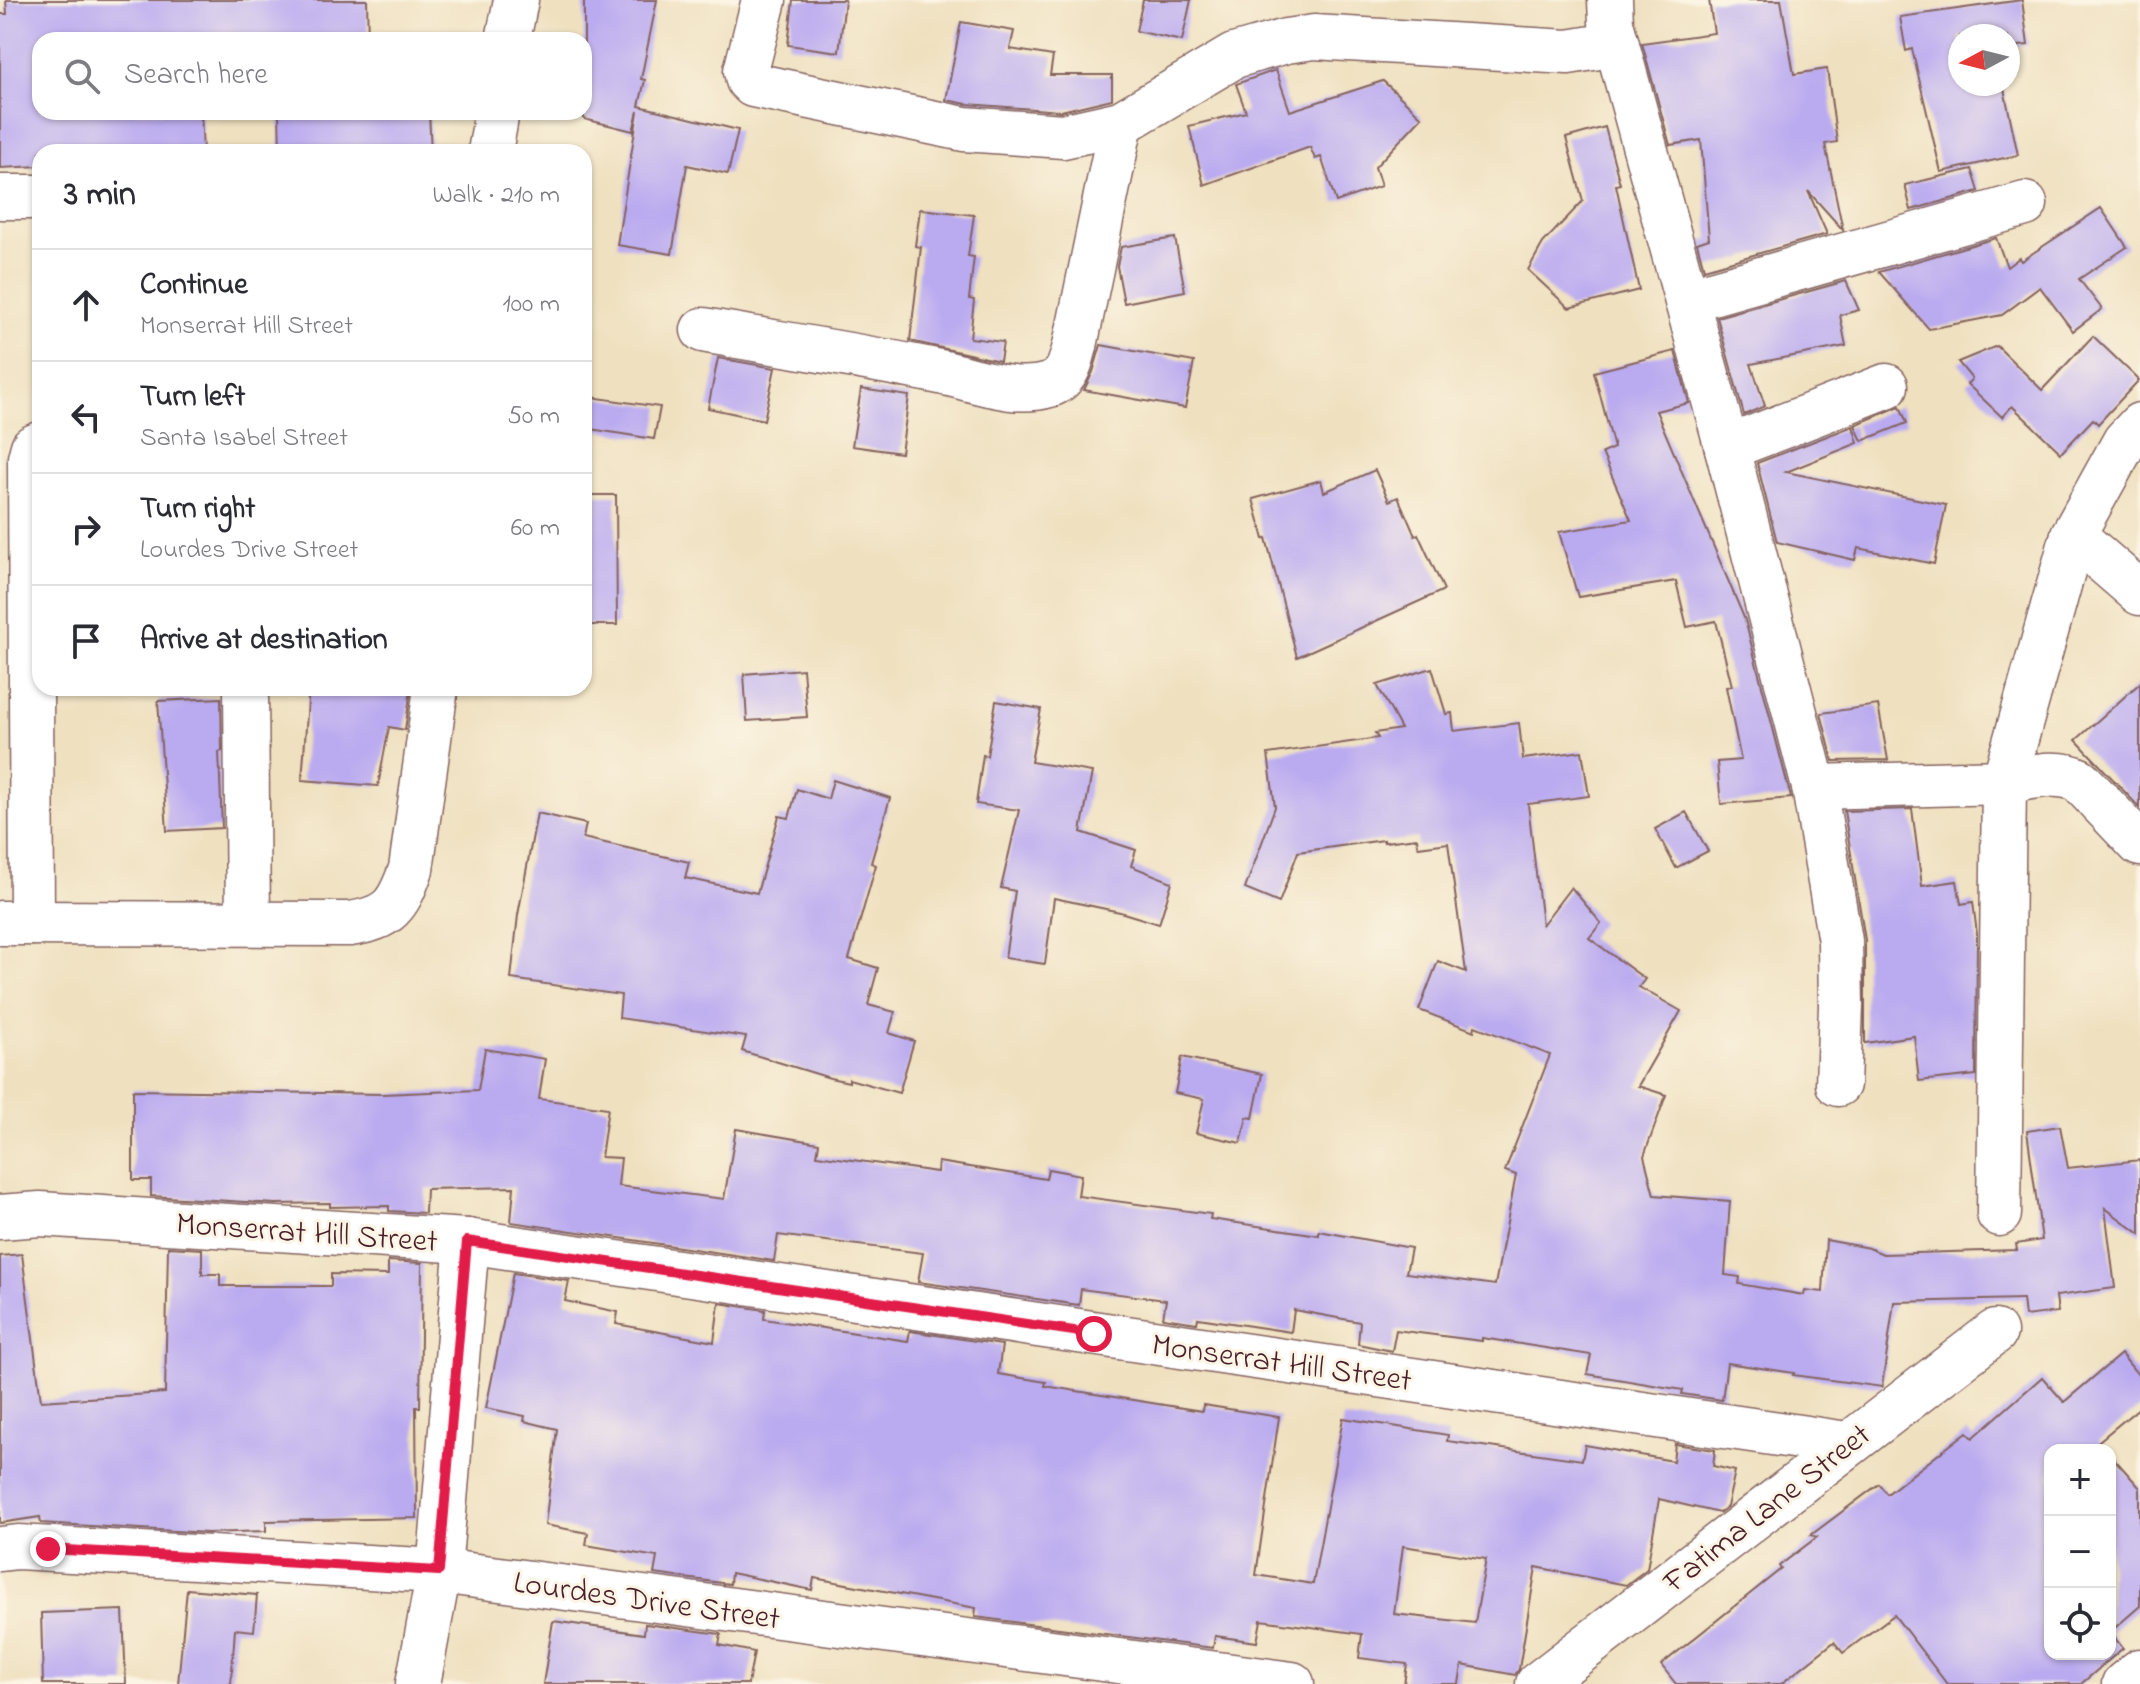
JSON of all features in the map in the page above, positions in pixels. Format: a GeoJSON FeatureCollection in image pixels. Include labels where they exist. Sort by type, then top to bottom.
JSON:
{"type":"FeatureCollection","features":[{"type":"Feature","properties":{"kind":"street"},"geometry":{"type":"LineString","coordinates":[[510,32],[516,0]]}},
{"type":"Feature","properties":{"kind":"street"},"geometry":{"type":"LineString","coordinates":[[764,0],[746,71],[753,85],[964,129],[1063,136],[1121,123],[1234,56],[1286,41],[1314,37],[1568,52],[1617,44]]}},
{"type":"Feature","properties":{"kind":"street"},"geometry":{"type":"LineString","coordinates":[[1610,0],[1611,23],[1727,448],[1814,787],[1840,941],[1838,1084]]}},
{"type":"Feature","properties":{"kind":"street"},"geometry":{"type":"LineString","coordinates":[[491,144],[496,120]]}},
{"type":"Feature","properties":{"kind":"street"},"geometry":{"type":"LineString","coordinates":[[703,330],[941,372],[996,385],[1038,387],[1053,384],[1069,368],[1075,346],[1121,123]]}},
{"type":"Feature","properties":{"kind":"street"},"geometry":{"type":"LineString","coordinates":[[0,197],[32,197]]}},
{"type":"Feature","properties":{"kind":"street"},"geometry":{"type":"LineString","coordinates":[[1687,300],[2025,204]]}},
{"type":"Feature","properties":{"kind":"street"},"geometry":{"type":"LineString","coordinates":[[1727,448],[1886,386]]}},
{"type":"Feature","properties":{"kind":"street"},"geometry":{"type":"LineString","coordinates":[[1999,1214],[2004,782],[2073,535],[2125,441],[2140,425]]}},
{"type":"Feature","properties":{"kind":"street"},"geometry":{"type":"LineString","coordinates":[[32,455],[16,923],[350,924],[373,920],[391,910],[402,893],[411,869],[435,696]]}},
{"type":"Feature","properties":{"kind":"street"},"geometry":{"type":"LineString","coordinates":[[2073,535],[2140,593]]}},
{"type":"Feature","properties":{"kind":"street"},"geometry":{"type":"LineString","coordinates":[[246,696],[248,923]]}},
{"type":"Feature","properties":{"kind":"street"},"geometry":{"type":"LineString","coordinates":[[1814,787],[2004,782],[2060,774],[2079,780],[2140,844]]}},
{"type":"Feature","properties":{"kind":"street","name":"Monserrat Hill Street"},"geometry":{"type":"LineString","coordinates":[[0,1217],[40,1214],[467,1241],[1847,1444]]}},
{"type":"Feature","properties":{"kind":"street"},"geometry":{"type":"LineString","coordinates":[[418,1684],[439,1571],[467,1241]]}},
{"type":"Feature","properties":{"kind":"street","name":"Fatima Lane Street"},"geometry":{"type":"LineString","coordinates":[[1538,1684],[1995,1332]]}},
{"type":"Feature","properties":{"kind":"street","name":"Lourdes Drive Street"},"geometry":{"type":"LineString","coordinates":[[0,1549],[18,1547],[439,1571],[1292,1684]]}},
{"type":"Feature","properties":{"kind":"street"},"geometry":{"type":"LineString","coordinates":[[1017,1684],[1056,1653]]}},
{"type":"Feature","properties":{"kind":"street"},"geometry":{"type":"LineString","coordinates":[[2124,1684],[2140,1671]]}},
{"type":"Feature","properties":{"kind":"building"},"geometry":{"type":"Polygon","coordinates":[[[6,0],[367,0],[368,32],[32,32],[32,120],[201,120],[203,144],[32,144],[32,166],[0,168],[0,14],[7,14],[6,0]]]}},
{"type":"Feature","properties":{"kind":"building"},"geometry":{"type":"Polygon","coordinates":[[[584,0],[657,0],[641,79],[645,80],[639,106],[738,130],[728,174],[687,165],[672,254],[617,245],[638,111],[633,131],[588,120],[592,120],[592,32],[584,32],[584,0]]]}},
{"type":"Feature","properties":{"kind":"building"},"geometry":{"type":"Polygon","coordinates":[[[793,0],[845,0],[839,52],[788,45],[793,0]]]}},
{"type":"Feature","properties":{"kind":"building"},"geometry":{"type":"Polygon","coordinates":[[[1143,0],[1191,0],[1182,41],[1136,31],[1143,0]]]}},
{"type":"Feature","properties":{"kind":"building"},"geometry":{"type":"Polygon","coordinates":[[[1709,0],[1781,0],[1794,74],[1827,69],[1837,142],[1825,144],[1843,230],[1808,191],[1827,234],[1704,269],[1697,243],[1709,239],[1701,140],[1670,145],[1642,43],[1714,33],[1709,0]]]}},
{"type":"Feature","properties":{"kind":"building"},"geometry":{"type":"Polygon","coordinates":[[[2022,0],[2028,45],[2020,46],[2020,24],[1948,24],[1948,96],[2006,96],[2018,155],[1941,172],[1912,49],[1906,51],[1900,17],[2022,0]]]}},
{"type":"Feature","properties":{"kind":"building"},"geometry":{"type":"Polygon","coordinates":[[[961,22],[1014,31],[1010,49],[1053,56],[1050,75],[1112,75],[1112,99],[1061,111],[946,100],[961,22]]]}},
{"type":"Feature","properties":{"kind":"building"},"geometry":{"type":"Polygon","coordinates":[[[1276,70],[1290,111],[1383,81],[1422,117],[1375,167],[1381,186],[1336,202],[1321,157],[1315,159],[1310,147],[1204,185],[1189,126],[1246,112],[1236,84],[1276,70]]]}},
{"type":"Feature","properties":{"kind":"building"},"geometry":{"type":"Polygon","coordinates":[[[279,120],[429,120],[431,144],[280,144],[279,120]]]}},
{"type":"Feature","properties":{"kind":"building"},"geometry":{"type":"Polygon","coordinates":[[[1605,127],[1620,184],[1616,185],[1639,290],[1569,308],[1528,270],[1543,243],[1583,201],[1566,138],[1605,127]]]}},
{"type":"Feature","properties":{"kind":"building"},"geometry":{"type":"Polygon","coordinates":[[[1972,169],[1979,191],[1911,210],[1905,185],[1972,169]]]}},
{"type":"Feature","properties":{"kind":"building"},"geometry":{"type":"Polygon","coordinates":[[[2101,208],[2127,247],[2079,279],[2102,309],[2073,331],[2040,287],[2002,315],[1929,329],[1879,272],[1996,238],[2007,267],[2101,208]]]}},
{"type":"Feature","properties":{"kind":"building"},"geometry":{"type":"Polygon","coordinates":[[[920,209],[974,215],[968,256],[974,257],[969,299],[974,300],[970,338],[1003,342],[1000,361],[910,341],[921,247],[915,246],[920,209]]]}},
{"type":"Feature","properties":{"kind":"building"},"geometry":{"type":"Polygon","coordinates":[[[1175,238],[1185,291],[1124,303],[1117,266],[1121,247],[1175,238]]]}},
{"type":"Feature","properties":{"kind":"building"},"geometry":{"type":"Polygon","coordinates":[[[1846,281],[1859,310],[1840,315],[1846,346],[1751,364],[1765,406],[1744,415],[1717,317],[1846,281]]]}},
{"type":"Feature","properties":{"kind":"building"},"geometry":{"type":"Polygon","coordinates":[[[2093,336],[2139,380],[2098,424],[2093,419],[2061,453],[2012,406],[2002,417],[1967,384],[1972,379],[1958,362],[1997,346],[2042,390],[2093,336]]]}},
{"type":"Feature","properties":{"kind":"building"},"geometry":{"type":"Polygon","coordinates":[[[1101,345],[1194,362],[1185,408],[1084,390],[1101,345]]]}},
{"type":"Feature","properties":{"kind":"building"},"geometry":{"type":"Polygon","coordinates":[[[1675,351],[1689,403],[1656,411],[1745,620],[1791,798],[1721,804],[1717,762],[1741,760],[1726,687],[1732,686],[1716,621],[1687,627],[1676,581],[1578,597],[1559,532],[1631,520],[1602,453],[1614,448],[1594,372],[1675,351]]]}},
{"type":"Feature","properties":{"kind":"building"},"geometry":{"type":"Polygon","coordinates":[[[718,358],[775,368],[764,420],[708,408],[718,358]]]}},
{"type":"Feature","properties":{"kind":"building"},"geometry":{"type":"Polygon","coordinates":[[[861,389],[909,396],[901,453],[852,446],[861,389]]]}},
{"type":"Feature","properties":{"kind":"building"},"geometry":{"type":"Polygon","coordinates":[[[592,397],[660,407],[654,439],[592,429],[592,397]]]}},
{"type":"Feature","properties":{"kind":"building"},"geometry":{"type":"Polygon","coordinates":[[[1900,406],[1907,423],[1862,441],[1855,425],[1900,406]]]}},
{"type":"Feature","properties":{"kind":"building"},"geometry":{"type":"Polygon","coordinates":[[[1853,426],[1858,443],[1786,472],[1946,505],[1934,564],[1858,548],[1855,560],[1777,542],[1757,463],[1853,426]]]}},
{"type":"Feature","properties":{"kind":"building"},"geometry":{"type":"Polygon","coordinates":[[[1375,470],[1389,501],[1398,497],[1444,590],[1297,657],[1253,499],[1321,480],[1324,492],[1375,470]]]}},
{"type":"Feature","properties":{"kind":"building"},"geometry":{"type":"Polygon","coordinates":[[[592,495],[616,495],[617,625],[592,625],[592,495]]]}},
{"type":"Feature","properties":{"kind":"building"},"geometry":{"type":"Polygon","coordinates":[[[1432,668],[1446,714],[1452,713],[1454,731],[1519,723],[1523,759],[1582,751],[1589,796],[1528,804],[1542,925],[1571,887],[1601,923],[1589,938],[1645,979],[1639,987],[1681,1011],[1638,1086],[1666,1095],[1644,1156],[1654,1195],[1730,1201],[1725,1275],[1740,1277],[1739,1284],[1804,1295],[1805,1290],[1823,1292],[1826,1240],[1869,1248],[1883,1254],[2017,1250],[2016,1244],[2042,1240],[2027,1131],[2060,1126],[2068,1168],[2140,1160],[2140,1234],[2105,1208],[2115,1288],[2056,1296],[2058,1312],[2025,1316],[2023,1299],[1894,1302],[1882,1387],[1727,1363],[1722,1400],[1682,1394],[1683,1390],[1587,1374],[1591,1355],[1482,1338],[1482,1341],[1396,1330],[1392,1351],[1358,1344],[1360,1322],[1294,1310],[1291,1332],[1198,1318],[1197,1323],[1163,1318],[1166,1300],[1081,1289],[1079,1305],[918,1282],[923,1253],[778,1235],[774,1261],[511,1222],[514,1187],[426,1189],[425,1213],[389,1211],[389,1206],[330,1207],[330,1203],[275,1204],[151,1196],[151,1180],[133,1180],[133,1090],[382,1094],[478,1090],[485,1049],[545,1059],[539,1099],[608,1108],[601,1157],[621,1158],[618,1186],[724,1199],[736,1129],[819,1143],[817,1155],[937,1172],[938,1162],[1046,1179],[1048,1169],[1081,1175],[1078,1196],[1211,1214],[1210,1219],[1319,1235],[1319,1231],[1411,1248],[1406,1273],[1495,1285],[1516,1175],[1505,1171],[1550,1055],[1475,1026],[1474,1031],[1419,1010],[1438,961],[1466,972],[1448,843],[1418,847],[1417,838],[1298,852],[1279,903],[1245,889],[1275,807],[1268,754],[1378,738],[1375,733],[1401,729],[1377,685],[1432,668]]]}},
{"type":"Feature","properties":{"kind":"building"},"geometry":{"type":"Polygon","coordinates":[[[803,669],[807,717],[747,721],[744,674],[803,669]]]}},
{"type":"Feature","properties":{"kind":"building"},"geometry":{"type":"Polygon","coordinates":[[[2140,683],[2140,808],[2076,740],[2140,683]]]}},
{"type":"Feature","properties":{"kind":"building"},"geometry":{"type":"Polygon","coordinates":[[[308,696],[410,696],[405,730],[389,727],[378,786],[302,780],[308,696]]]}},
{"type":"Feature","properties":{"kind":"building"},"geometry":{"type":"Polygon","coordinates":[[[221,698],[222,751],[219,752],[222,828],[167,831],[158,701],[221,698]]]}},
{"type":"Feature","properties":{"kind":"building"},"geometry":{"type":"Polygon","coordinates":[[[996,701],[1041,709],[1031,762],[1092,772],[1081,832],[1136,850],[1131,866],[1172,882],[1159,924],[1054,898],[1045,964],[1005,958],[1015,891],[1001,888],[1019,810],[976,804],[983,755],[987,756],[996,701]]]}},
{"type":"Feature","properties":{"kind":"building"},"geometry":{"type":"Polygon","coordinates":[[[1878,705],[1888,760],[1833,761],[1821,713],[1878,705]]]}},
{"type":"Feature","properties":{"kind":"building"},"geometry":{"type":"Polygon","coordinates":[[[833,780],[890,798],[871,863],[876,865],[849,959],[878,968],[868,1005],[895,1012],[889,1033],[914,1041],[899,1093],[849,1079],[849,1082],[830,1078],[742,1051],[746,1037],[619,1018],[621,995],[511,979],[518,915],[537,813],[586,824],[583,838],[689,862],[685,878],[757,893],[779,816],[789,818],[797,789],[828,799],[833,780]]]}},
{"type":"Feature","properties":{"kind":"building"},"geometry":{"type":"Polygon","coordinates":[[[1912,809],[1922,886],[1957,881],[1961,904],[1973,902],[1977,934],[1976,1075],[1919,1081],[1914,1036],[1865,1043],[1865,940],[1844,811],[1912,809]]]}},
{"type":"Feature","properties":{"kind":"building"},"geometry":{"type":"Polygon","coordinates":[[[1686,812],[1708,851],[1676,868],[1655,829],[1686,812]]]}},
{"type":"Feature","properties":{"kind":"building"},"geometry":{"type":"Polygon","coordinates":[[[1182,1057],[1262,1074],[1253,1118],[1247,1117],[1241,1143],[1196,1133],[1204,1099],[1175,1093],[1182,1057]]]}},
{"type":"Feature","properties":{"kind":"building"},"geometry":{"type":"Polygon","coordinates":[[[168,1247],[202,1249],[202,1274],[220,1274],[220,1286],[331,1286],[331,1274],[388,1275],[388,1261],[422,1263],[420,1407],[416,1407],[417,1518],[266,1521],[266,1531],[208,1533],[41,1523],[40,1517],[0,1523],[0,1256],[22,1254],[41,1401],[165,1393],[168,1247]]]}},
{"type":"Feature","properties":{"kind":"building"},"geometry":{"type":"Polygon","coordinates":[[[513,1273],[569,1281],[565,1301],[618,1312],[616,1324],[714,1342],[719,1303],[765,1310],[764,1319],[908,1341],[910,1331],[1002,1345],[998,1374],[1046,1382],[1045,1386],[1202,1411],[1203,1405],[1279,1417],[1256,1575],[1313,1584],[1343,1418],[1448,1435],[1447,1441],[1582,1460],[1585,1445],[1673,1461],[1675,1444],[1715,1450],[1713,1466],[1735,1471],[1727,1507],[1719,1513],[1659,1499],[1647,1569],[1626,1585],[1536,1567],[1519,1669],[1515,1675],[1462,1665],[1459,1684],[1404,1684],[1407,1664],[1359,1658],[1362,1634],[1261,1620],[1257,1642],[1215,1636],[1213,1648],[975,1617],[976,1608],[814,1578],[812,1590],[731,1573],[730,1584],[654,1574],[657,1557],[586,1545],[588,1533],[545,1525],[557,1429],[524,1421],[525,1416],[486,1408],[513,1273]],[[1403,1546],[1394,1614],[1475,1623],[1486,1559],[1403,1546]]]}},
{"type":"Feature","properties":{"kind":"building"},"geometry":{"type":"Polygon","coordinates":[[[2121,1354],[2140,1377],[2140,1407],[2099,1441],[2101,1444],[2044,1444],[2044,1660],[2109,1660],[2081,1684],[1947,1684],[1894,1615],[1843,1653],[1834,1642],[1781,1684],[1676,1684],[1661,1665],[1817,1537],[1811,1535],[1879,1484],[1887,1494],[1967,1432],[1973,1438],[2042,1377],[2064,1402],[2121,1354]]]}},
{"type":"Feature","properties":{"kind":"building"},"geometry":{"type":"Polygon","coordinates":[[[2116,1461],[2140,1488],[2140,1606],[2116,1627],[2116,1461]]]}},
{"type":"Feature","properties":{"kind":"building"},"geometry":{"type":"Polygon","coordinates":[[[187,1589],[257,1595],[254,1631],[235,1629],[231,1684],[178,1684],[187,1589]]]}},
{"type":"Feature","properties":{"kind":"building"},"geometry":{"type":"Polygon","coordinates":[[[123,1610],[126,1684],[43,1684],[41,1613],[123,1610]]]}},
{"type":"Feature","properties":{"kind":"building"},"geometry":{"type":"Polygon","coordinates":[[[553,1621],[644,1634],[645,1624],[721,1634],[719,1645],[754,1652],[748,1684],[543,1684],[553,1621]]]}},
{"type":"Feature","properties":{"kind":"building"},"geometry":{"type":"Polygon","coordinates":[[[2116,1639],[2123,1648],[2116,1654],[2116,1639]]]}},
{"type":"Feature","properties":{"kind":"route"},"geometry":{"type":"LineString","coordinates":[[48,1549],[439,1571],[467,1241],[1094,1334]]}}]}
